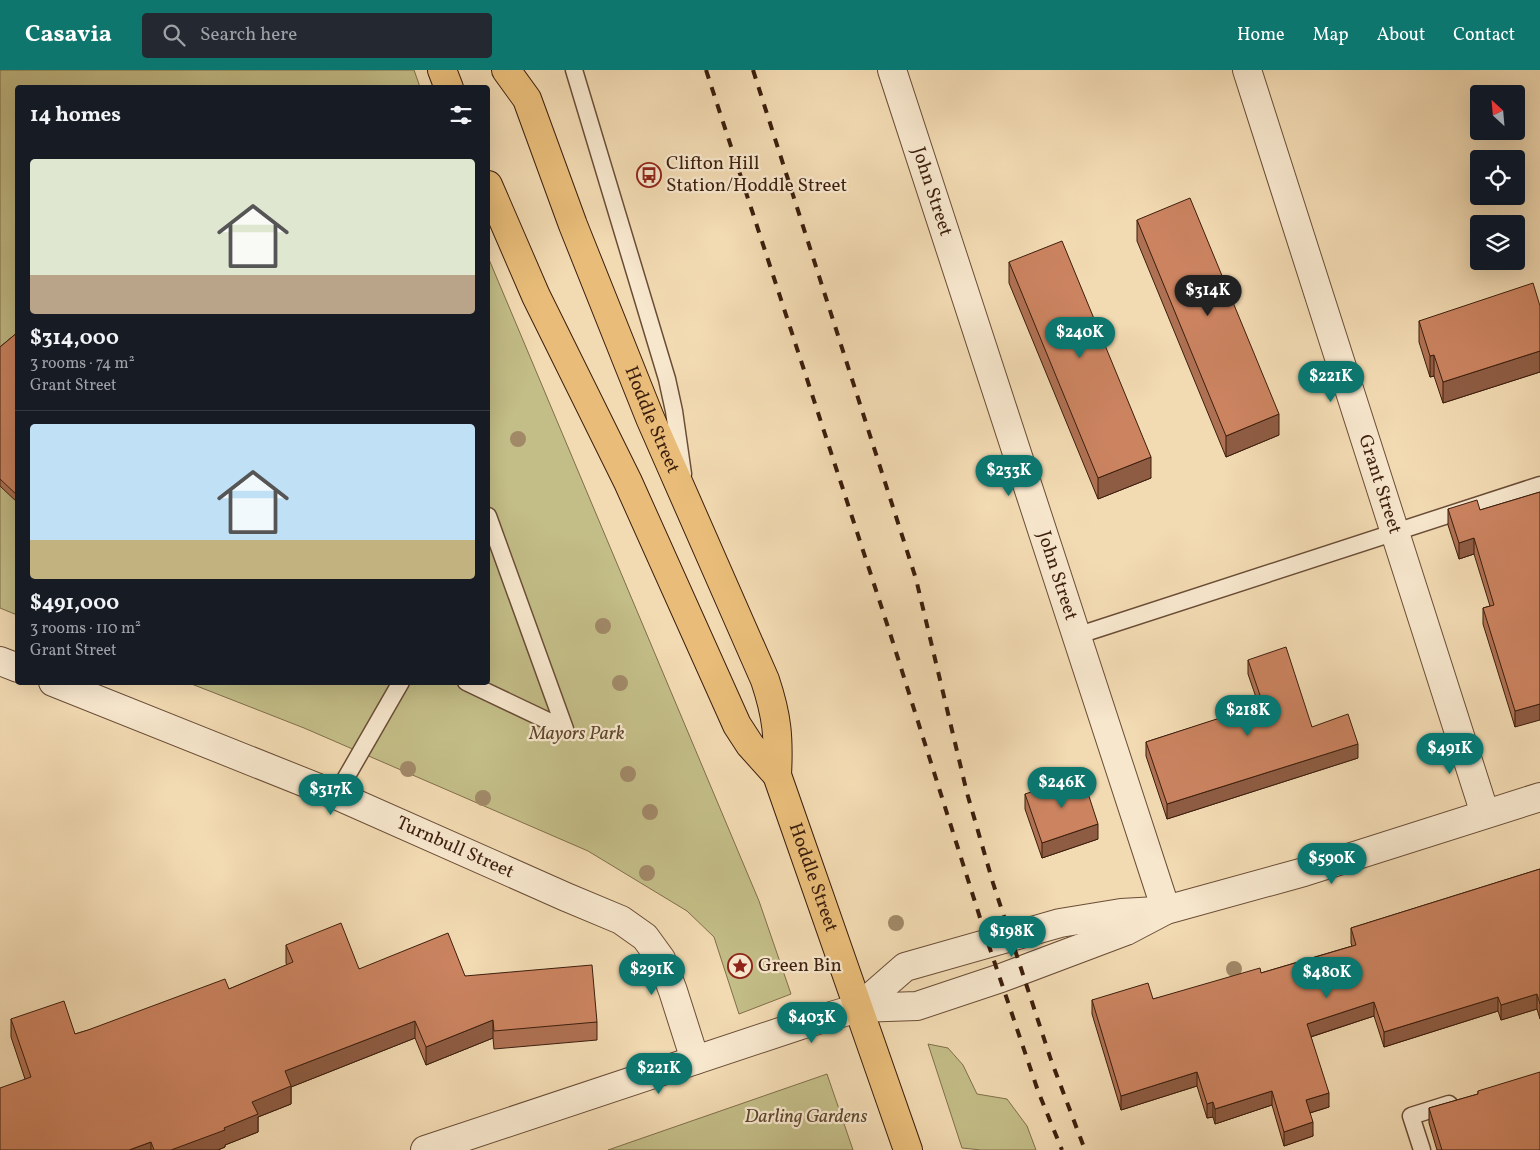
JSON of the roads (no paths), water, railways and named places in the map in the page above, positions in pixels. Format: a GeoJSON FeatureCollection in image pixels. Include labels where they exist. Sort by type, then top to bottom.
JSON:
{"type":"FeatureCollection","features":[{"type":"Feature","properties":{"kind":"main road"},"geometry":{"type":"LineString","coordinates":[[442,70],[448,85]]}},
{"type":"Feature","properties":{"kind":"main road","name":"Hoddle Street"},"geometry":{"type":"LineString","coordinates":[[506,70],[528,99],[574,225],[650,418],[765,680],[778,734],[777,775],[908,1150]]}},
{"type":"Feature","properties":{"kind":"main road"},"geometry":{"type":"LineString","coordinates":[[526,70],[528,99]]}},
{"type":"Feature","properties":{"kind":"main road","name":"Hoddle Street"},"geometry":{"type":"LineString","coordinates":[[490,190],[536,296],[632,491],[736,725],[777,775]]}},
{"type":"Feature","properties":{"kind":"street","name":"John Street"},"geometry":{"type":"LineString","coordinates":[[892,70],[1166,910]]}},
{"type":"Feature","properties":{"kind":"street","name":"Grant Street"},"geometry":{"type":"LineString","coordinates":[[1247,70],[1485,814]]}},
{"type":"Feature","properties":{"kind":"street"},"geometry":{"type":"LineString","coordinates":[[0,661],[15,667]]}},
{"type":"Feature","properties":{"kind":"street","name":"Turnbull Street"},"geometry":{"type":"LineString","coordinates":[[61,685],[336,795],[621,920],[645,937],[661,959],[695,1060]]}},
{"type":"Feature","properties":{"kind":"street"},"geometry":{"type":"LineString","coordinates":[[426,1150],[858,1008],[917,1006],[1000,978],[1126,931],[1166,910],[1304,872],[1540,797]]}},
{"type":"Feature","properties":{"kind":"street"},"geometry":{"type":"LineString","coordinates":[[858,1008],[905,967],[1060,923],[1121,912],[1166,910]]}},
{"type":"Feature","properties":{"kind":"lane"},"geometry":{"type":"LineString","coordinates":[[574,70],[668,379],[685,496]]}},
{"type":"Feature","properties":{"kind":"lane"},"geometry":{"type":"LineString","coordinates":[[1076,636],[1540,485]]}},
{"type":"Feature","properties":{"kind":"lane"},"geometry":{"type":"LineString","coordinates":[[472,685],[565,729],[490,522]]}},
{"type":"Feature","properties":{"kind":"lane"},"geometry":{"type":"LineString","coordinates":[[336,795],[399,685]]}},
{"type":"Feature","properties":{"kind":"lane"},"geometry":{"type":"LineString","coordinates":[[1422,1150],[1411,1116],[1466,1099]]}},
{"type":"Feature","properties":{"kind":"railway"},"geometry":{"type":"LineString","coordinates":[[706,70],[889,630],[988,943],[1038,1091],[1062,1150]]}},
{"type":"Feature","properties":{"kind":"railway"},"geometry":{"type":"LineString","coordinates":[[753,70],[916,579],[967,793],[993,883],[1051,1060],[1085,1150]]}},
{"type":"Feature","properties":{"kind":"place","name":"Clifton Hill Station/Hoddle Street"},"geometry":{"type":"Point","coordinates":[649,175]}},
{"type":"Feature","properties":{"kind":"place","name":"Green Bin"},"geometry":{"type":"Point","coordinates":[740,966]}},
{"type":"Feature","properties":{"kind":"park label","name":"Mayors Park"},"geometry":{"type":"Point","coordinates":[577,734]}},
{"type":"Feature","properties":{"kind":"park label","name":"Darling Gardens"},"geometry":{"type":"Point","coordinates":[806,1117]}}]}
